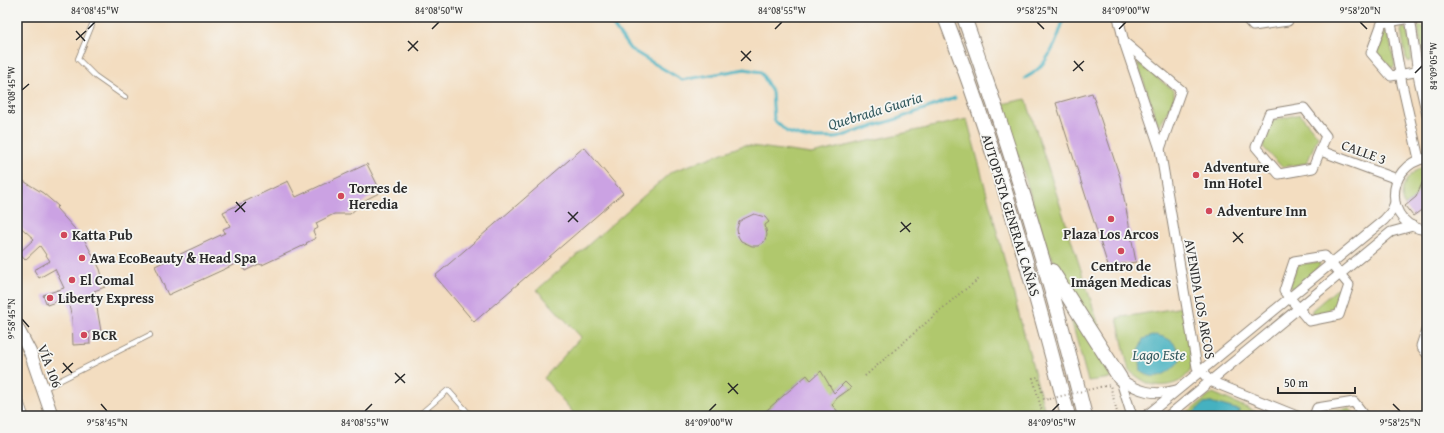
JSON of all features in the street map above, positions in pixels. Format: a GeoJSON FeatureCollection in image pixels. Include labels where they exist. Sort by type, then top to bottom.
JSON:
{"type":"FeatureCollection","features":[{"type":"Feature","properties":{"kind":"highway","name":"AUTOPISTA GENERAL CAÑAS"},"geometry":{"type":"LineString","coordinates":[[946,17],[980,112],[1047,337],[1068,416]]}},
{"type":"Feature","properties":{"kind":"highway","name":"AUTOPISTA GENERAL CAÑAS"},"geometry":{"type":"LineString","coordinates":[[964,17],[996,106],[1043,257],[1085,416]]}},
{"type":"Feature","properties":{"kind":"highway"},"geometry":{"type":"LineString","coordinates":[[980,112],[1060,416]]}},
{"type":"Feature","properties":{"kind":"highway"},"geometry":{"type":"LineString","coordinates":[[1043,257],[1120,378]]}},
{"type":"Feature","properties":{"kind":"main road","name":"VÍA 106"},"geometry":{"type":"LineString","coordinates":[[17,327],[30,352],[52,416]]}},
{"type":"Feature","properties":{"kind":"street","name":"AVENIDA LOS ARCOS"},"geometry":{"type":"LineString","coordinates":[[1118,17],[1124,42],[1160,149],[1197,367],[1210,381],[1298,416]]}},
{"type":"Feature","properties":{"kind":"street"},"geometry":{"type":"LineString","coordinates":[[1245,17],[1253,26],[1288,21],[1289,17]]}},
{"type":"Feature","properties":{"kind":"street"},"geometry":{"type":"LineString","coordinates":[[1422,71],[1391,76],[1372,53],[1382,23],[1391,19],[1412,17],[1422,71],[1427,115]]}},
{"type":"Feature","properties":{"kind":"street"},"geometry":{"type":"LineString","coordinates":[[1424,17],[1427,21]]}},
{"type":"Feature","properties":{"kind":"street"},"geometry":{"type":"LineString","coordinates":[[1391,19],[1400,75],[1423,158],[1410,163],[1402,170],[1397,178],[1394,190],[1395,203],[1402,216],[1413,226],[1427,230]]}},
{"type":"Feature","properties":{"kind":"street","name":"AVENIDA LOS ARCOS"},"geometry":{"type":"LineString","coordinates":[[1124,42],[1181,90],[1160,149]]}},
{"type":"Feature","properties":{"kind":"street"},"geometry":{"type":"LineString","coordinates":[[1304,108],[1326,136],[1321,151],[1313,168],[1279,174],[1256,148],[1269,114],[1304,108]]}},
{"type":"Feature","properties":{"kind":"street","name":"CALLE 3"},"geometry":{"type":"LineString","coordinates":[[1321,151],[1397,178]]}},
{"type":"Feature","properties":{"kind":"street"},"geometry":{"type":"LineString","coordinates":[[1146,416],[1384,220],[1391,212],[1395,203]]}},
{"type":"Feature","properties":{"kind":"street"},"geometry":{"type":"LineString","coordinates":[[1168,416],[1391,232],[1413,226]]}},
{"type":"Feature","properties":{"kind":"street"},"geometry":{"type":"LineString","coordinates":[[1325,256],[1340,274],[1349,285],[1339,315],[1309,321],[1284,291],[1294,261],[1325,256]]}},
{"type":"Feature","properties":{"kind":"street"},"geometry":{"type":"LineString","coordinates":[[1427,328],[1421,346],[1427,354]]}},
{"type":"Feature","properties":{"kind":"street"},"geometry":{"type":"LineString","coordinates":[[1120,378],[1130,386],[1154,394],[1178,390]]}},
{"type":"Feature","properties":{"kind":"street"},"geometry":{"type":"LineString","coordinates":[[1120,378],[1132,416]]}},
{"type":"Feature","properties":{"kind":"street"},"geometry":{"type":"LineString","coordinates":[[1314,416],[1317,408],[1354,402],[1365,416]]}},
{"type":"Feature","properties":{"kind":"lane"},"geometry":{"type":"LineString","coordinates":[[92,17],[92,25],[78,59],[95,76],[125,97]]}},
{"type":"Feature","properties":{"kind":"lane"},"geometry":{"type":"LineString","coordinates":[[43,389],[150,335]]}},
{"type":"Feature","properties":{"kind":"lane"},"geometry":{"type":"LineString","coordinates":[[17,389],[26,416]]}},
{"type":"Feature","properties":{"kind":"lane"},"geometry":{"type":"LineString","coordinates":[[418,416],[448,390],[471,416]]}},
{"type":"Feature","properties":{"kind":"path"},"geometry":{"type":"LineString","coordinates":[[865,376],[979,279]]}},
{"type":"Feature","properties":{"kind":"path"},"geometry":{"type":"LineString","coordinates":[[1041,416],[1043,415],[1033,378],[1038,377],[1044,400],[1110,385],[1118,416]]}},
{"type":"Feature","properties":{"kind":"green space"},"geometry":{"type":"Polygon","coordinates":[[[1420,25],[1427,30],[1427,61],[1424,60],[1418,28],[1420,25]]]}},
{"type":"Feature","properties":{"kind":"green space"},"geometry":{"type":"Polygon","coordinates":[[[1403,27],[1407,30],[1412,59],[1409,62],[1406,58],[1401,31],[1403,27]]]}},
{"type":"Feature","properties":{"kind":"green space"},"geometry":{"type":"Polygon","coordinates":[[[1386,31],[1388,33],[1395,65],[1393,68],[1390,67],[1377,52],[1383,34],[1386,31]]]}},
{"type":"Feature","properties":{"kind":"green space"},"geometry":{"type":"Polygon","coordinates":[[[1137,62],[1174,91],[1174,98],[1159,127],[1137,62]]]}},
{"type":"Feature","properties":{"kind":"green space"},"geometry":{"type":"Polygon","coordinates":[[[1026,99],[1108,354],[1047,248],[1002,104],[1026,99]]]}},
{"type":"Feature","properties":{"kind":"green space"},"geometry":{"type":"Polygon","coordinates":[[[1300,114],[1318,136],[1307,163],[1282,167],[1263,147],[1271,121],[1300,114]]]}},
{"type":"Feature","properties":{"kind":"green space"},"geometry":{"type":"Polygon","coordinates":[[[967,119],[1046,416],[842,416],[832,405],[837,397],[851,389],[845,382],[827,399],[807,375],[760,416],[576,416],[544,378],[581,337],[537,290],[671,172],[744,145],[811,154],[967,119]]]}},
{"type":"Feature","properties":{"kind":"green space"},"geometry":{"type":"Polygon","coordinates":[[[1423,167],[1427,167],[1427,183],[1416,197],[1405,206],[1402,194],[1405,183],[1412,174],[1423,167]]]}},
{"type":"Feature","properties":{"kind":"green space"},"geometry":{"type":"Polygon","coordinates":[[[1316,262],[1320,263],[1319,267],[1294,288],[1291,287],[1290,284],[1298,265],[1316,262]]]}},
{"type":"Feature","properties":{"kind":"green space"},"geometry":{"type":"Polygon","coordinates":[[[1337,289],[1341,289],[1341,293],[1335,311],[1315,315],[1312,313],[1312,310],[1337,289]]]}},
{"type":"Feature","properties":{"kind":"green space"},"geometry":{"type":"Polygon","coordinates":[[[1065,297],[1112,378],[1088,381],[1065,297]]]}},
{"type":"Feature","properties":{"kind":"green space"},"geometry":{"type":"Polygon","coordinates":[[[1183,307],[1192,354],[1191,367],[1184,378],[1178,382],[1165,385],[1147,383],[1129,371],[1117,318],[1183,307]]]}},
{"type":"Feature","properties":{"kind":"green space"},"geometry":{"type":"Polygon","coordinates":[[[1213,393],[1266,416],[1183,416],[1213,393]]]}},
{"type":"Feature","properties":{"kind":"green space"},"geometry":{"type":"Polygon","coordinates":[[[1350,409],[1357,416],[1321,415],[1323,412],[1350,409]]]}},
{"type":"Feature","properties":{"kind":"water","name":"Lago Este"},"geometry":{"type":"Polygon","coordinates":[[[1155,335],[1173,342],[1178,349],[1180,360],[1172,369],[1162,375],[1152,376],[1146,375],[1141,371],[1139,351],[1143,339],[1155,335]]]}},
{"type":"Feature","properties":{"kind":"water"},"geometry":{"type":"Polygon","coordinates":[[[1210,402],[1239,410],[1239,416],[1190,416],[1204,403],[1210,402]]]}},
{"type":"Feature","properties":{"kind":"building","name":"Plaza Los Arcos"},"geometry":{"type":"Polygon","coordinates":[[[1092,93],[1120,177],[1136,262],[1108,266],[1056,103],[1092,93]]]}},
{"type":"Feature","properties":{"kind":"building"},"geometry":{"type":"Polygon","coordinates":[[[584,147],[623,193],[474,322],[435,276],[584,147]]]}},
{"type":"Feature","properties":{"kind":"building"},"geometry":{"type":"Polygon","coordinates":[[[367,164],[381,192],[367,199],[350,214],[334,214],[316,223],[318,228],[313,231],[316,238],[306,243],[307,244],[262,265],[259,264],[245,271],[240,262],[168,295],[155,266],[225,233],[223,229],[230,226],[223,212],[288,181],[296,197],[367,164]]]}},
{"type":"Feature","properties":{"kind":"building"},"geometry":{"type":"Polygon","coordinates":[[[1427,172],[1427,206],[1413,216],[1405,206],[1416,197],[1427,172]]]}},
{"type":"Feature","properties":{"kind":"building"},"geometry":{"type":"Polygon","coordinates":[[[17,177],[43,193],[58,206],[56,208],[84,239],[100,269],[105,287],[94,291],[101,331],[89,332],[90,344],[73,345],[72,317],[67,298],[47,305],[43,295],[64,288],[55,269],[39,278],[34,270],[50,261],[40,246],[25,260],[19,253],[34,239],[17,224],[17,177]]]}},
{"type":"Feature","properties":{"kind":"building"},"geometry":{"type":"Polygon","coordinates":[[[754,214],[765,217],[769,222],[765,225],[767,235],[764,242],[758,246],[752,246],[741,241],[738,236],[737,229],[739,222],[754,214]]]}},
{"type":"Feature","properties":{"kind":"building"},"geometry":{"type":"Polygon","coordinates":[[[821,371],[834,393],[845,382],[851,388],[837,398],[832,405],[842,416],[760,416],[807,375],[811,380],[821,371]]]}},
{"type":"Feature","properties":{"kind":"waterway","name":"Quebrada Guaria"},"geometry":{"type":"LineString","coordinates":[[607,17],[630,49],[682,80],[745,69],[761,72],[772,92],[774,120],[787,132],[807,138],[836,138],[897,119],[955,98]]}},
{"type":"Feature","properties":{"kind":"waterway","name":"Quebrada Guaria"},"geometry":{"type":"LineString","coordinates":[[1025,78],[1033,73],[1046,60],[1059,35],[1064,17]]}},
{"type":"Feature","properties":{"kind":"place","name":"Adventure Inn Hotel"},"geometry":{"type":"Point","coordinates":[1196,175]}},
{"type":"Feature","properties":{"kind":"place","name":"Torres de Heredia"},"geometry":{"type":"Point","coordinates":[341,196]}},
{"type":"Feature","properties":{"kind":"place","name":"Adventure Inn"},"geometry":{"type":"Point","coordinates":[1209,211]}},
{"type":"Feature","properties":{"kind":"place","name":"Plaza Los Arcos"},"geometry":{"type":"Point","coordinates":[1111,219]}},
{"type":"Feature","properties":{"kind":"place","name":"Katta Pub"},"geometry":{"type":"Point","coordinates":[64,235]}},
{"type":"Feature","properties":{"kind":"place","name":"Centro de Imágen Medicas"},"geometry":{"type":"Point","coordinates":[1121,251]}},
{"type":"Feature","properties":{"kind":"place","name":"Awa EcoBeauty & Head Spa"},"geometry":{"type":"Point","coordinates":[82,258]}},
{"type":"Feature","properties":{"kind":"place","name":"El Comal"},"geometry":{"type":"Point","coordinates":[72,280]}},
{"type":"Feature","properties":{"kind":"place","name":"Liberty Express"},"geometry":{"type":"Point","coordinates":[50,298]}},
{"type":"Feature","properties":{"kind":"place","name":"BCR"},"geometry":{"type":"Point","coordinates":[84,335]}}]}
